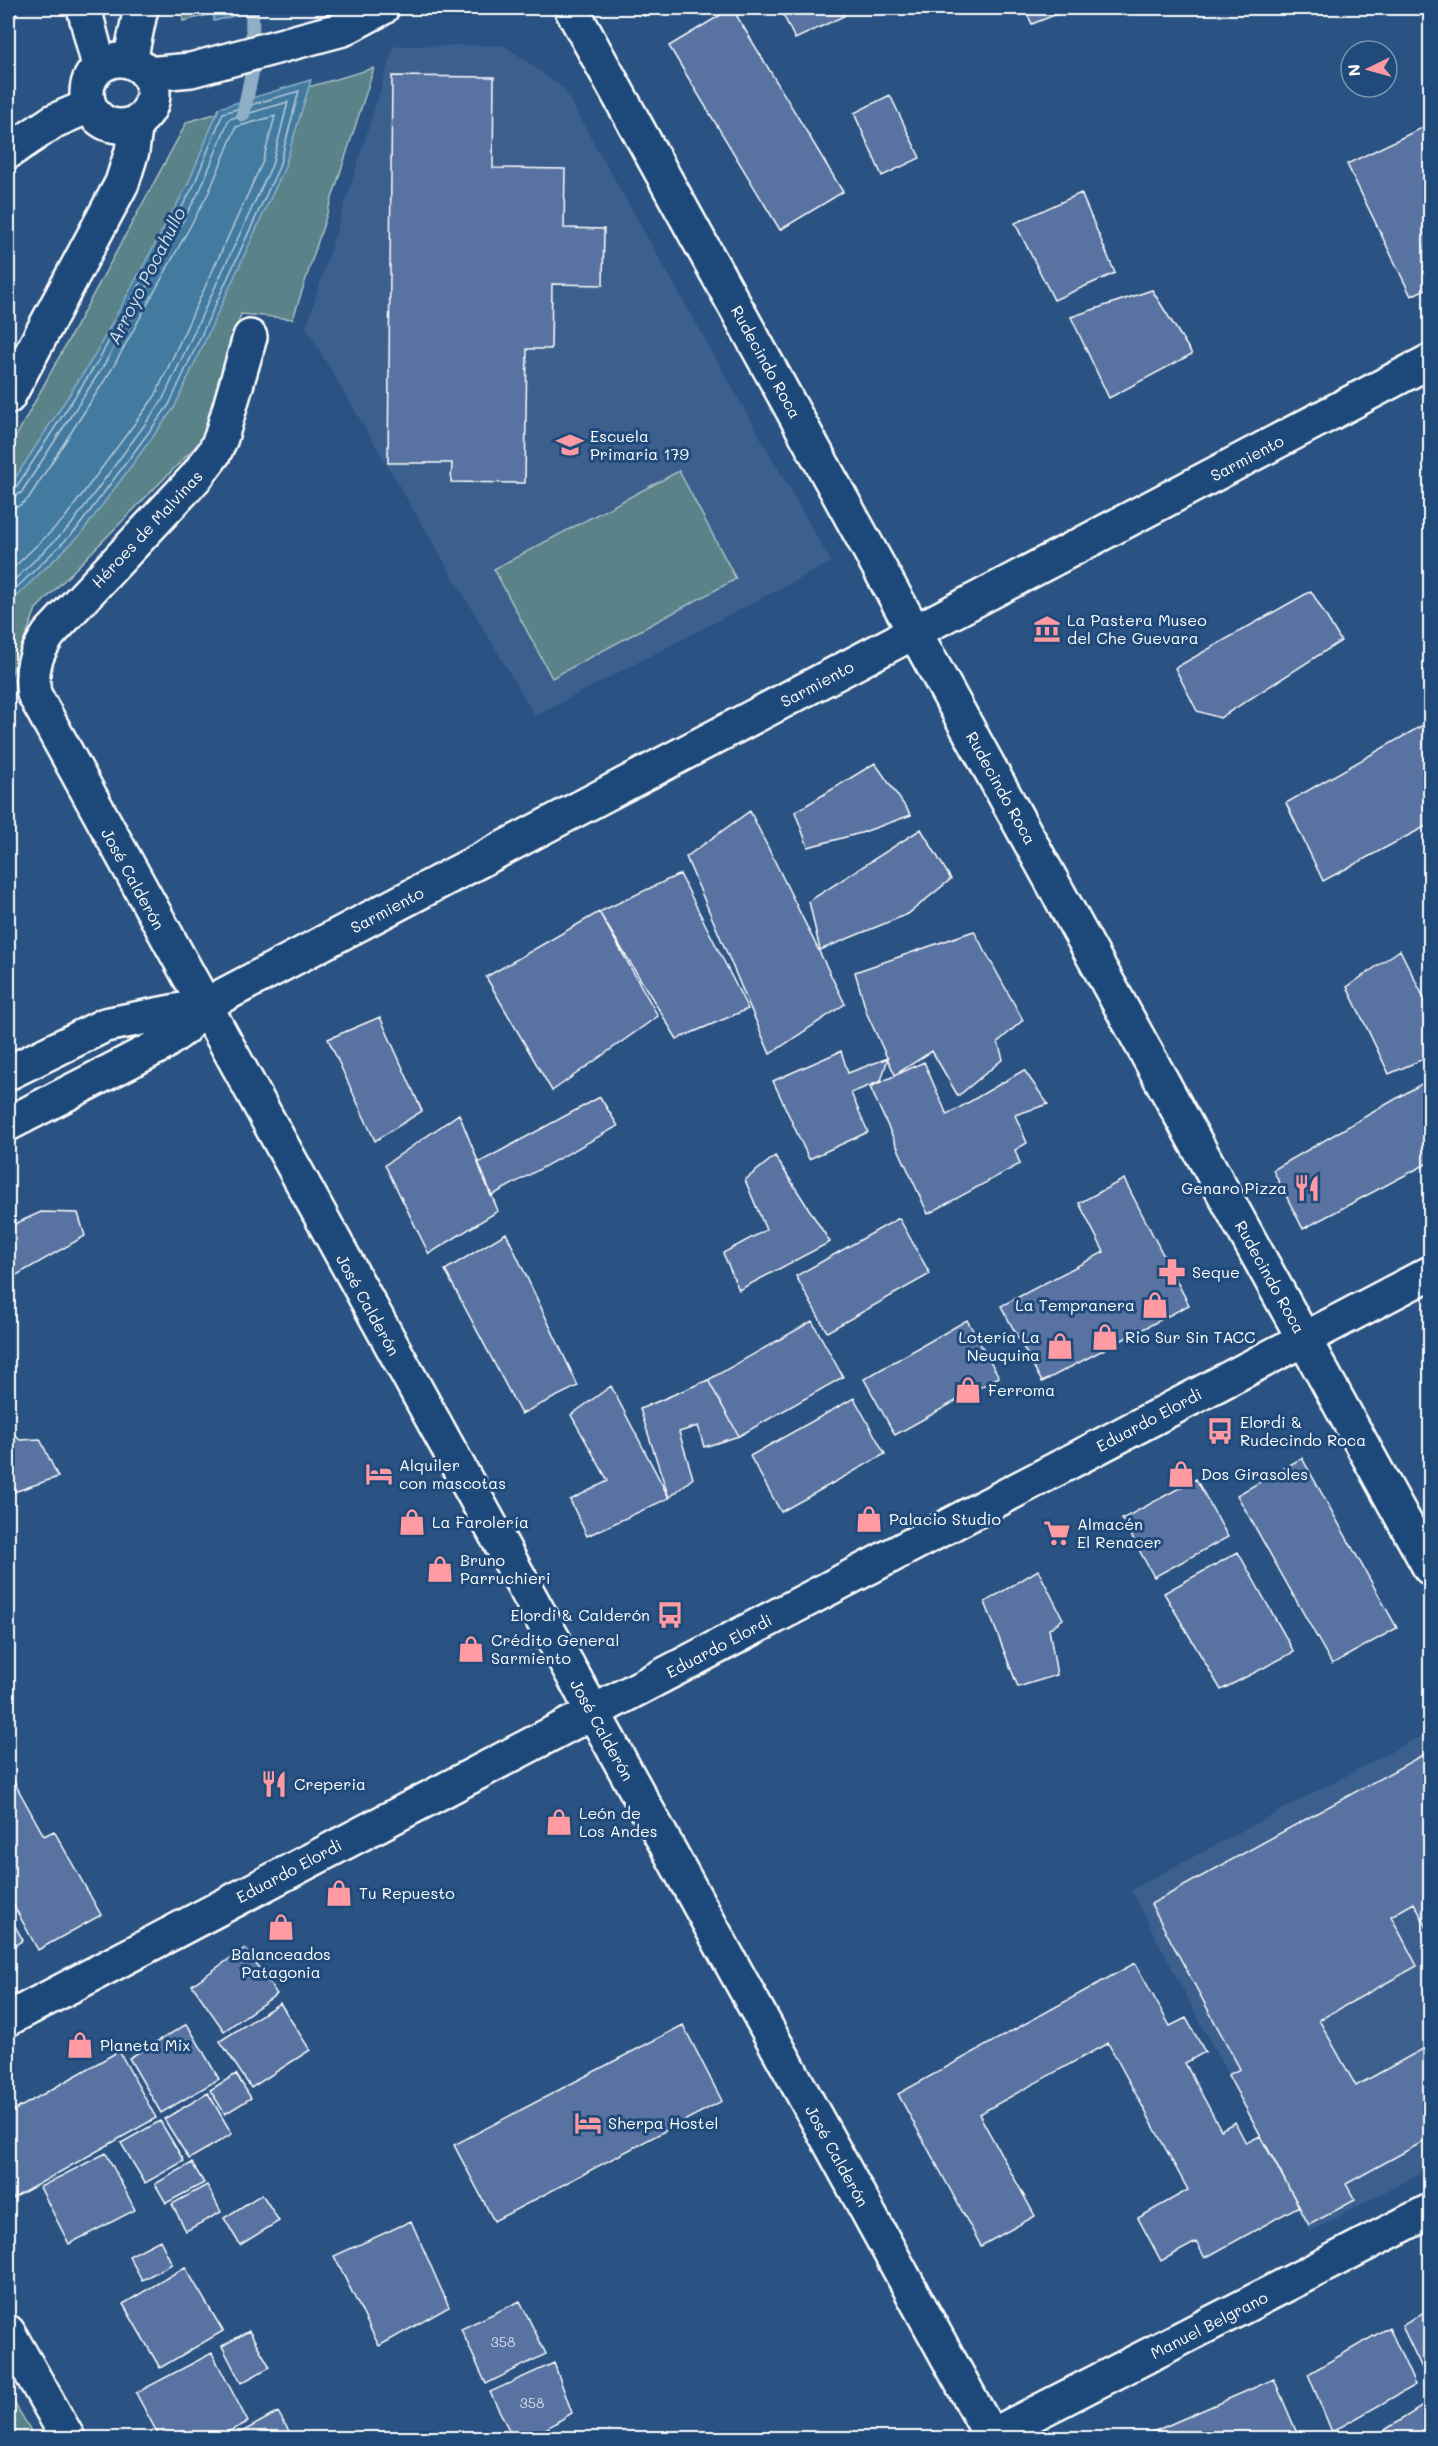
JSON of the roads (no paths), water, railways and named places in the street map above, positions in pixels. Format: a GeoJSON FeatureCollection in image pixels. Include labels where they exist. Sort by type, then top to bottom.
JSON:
{"type":"FeatureCollection","features":[{"type":"Feature","properties":{"kind":"street"},"geometry":{"type":"LineString","coordinates":[[84,8],[126,67],[153,94],[145,115],[136,122],[115,125],[95,115],[89,106],[88,84],[126,67],[191,70],[343,29],[382,8]]}},
{"type":"Feature","properties":{"kind":"street"},"geometry":{"type":"LineString","coordinates":[[126,67],[141,8]]}},
{"type":"Feature","properties":{"kind":"street","name":"Rudecindo Roca"},"geometry":{"type":"LineString","coordinates":[[571,8],[1431,1568]]}},
{"type":"Feature","properties":{"kind":"street"},"geometry":{"type":"LineString","coordinates":[[8,152],[54,121],[89,106]]}},
{"type":"Feature","properties":{"kind":"street"},"geometry":{"type":"LineString","coordinates":[[8,397],[122,183],[132,152],[136,122]]}},
{"type":"Feature","properties":{"kind":"street","name":"Héroes de Malvinas"},"geometry":{"type":"LineString","coordinates":[[39,707],[32,679],[36,654],[49,634],[206,466],[221,438],[250,337]]}},
{"type":"Feature","properties":{"kind":"street","name":"Sarmiento"},"geometry":{"type":"LineString","coordinates":[[8,1073],[105,1025],[203,1006],[1431,361]]}},
{"type":"Feature","properties":{"kind":"street","name":"José Calderón"},"geometry":{"type":"LineString","coordinates":[[39,707],[990,2438]]}},
{"type":"Feature","properties":{"kind":"street","name":"Sarmiento"},"geometry":{"type":"LineString","coordinates":[[8,1124],[161,1045],[183,1029],[203,1006]]}},
{"type":"Feature","properties":{"kind":"street","name":"Eduardo Elordi"},"geometry":{"type":"LineString","coordinates":[[8,2019],[1431,1273]]}},
{"type":"Feature","properties":{"kind":"street","name":"Manuel Belgrano"},"geometry":{"type":"LineString","coordinates":[[990,2438],[1431,2211]]}},
{"type":"Feature","properties":{"kind":"street"},"geometry":{"type":"LineString","coordinates":[[8,2332],[68,2439]]}},
{"type":"Feature","properties":{"kind":"water"},"geometry":{"type":"Polygon","coordinates":[[[213,8],[265,8],[214,21],[213,8]]]}},
{"type":"Feature","properties":{"kind":"water"},"geometry":{"type":"Polygon","coordinates":[[[311,80],[284,169],[174,408],[81,534],[8,604],[8,489],[93,358],[189,182],[219,108],[311,80]]]}},
{"type":"Feature","properties":{"kind":"waterway","name":"Arroyo Pocahullo"},"geometry":{"type":"LineString","coordinates":[[243,115],[253,68],[252,8]]}},
{"type":"Feature","properties":{"kind":"place","name":"Escuela Primaria 179"},"geometry":{"type":"Point","coordinates":[570,445]}},
{"type":"Feature","properties":{"kind":"place","name":"La Pastera Museo del Che Guevara"},"geometry":{"type":"Point","coordinates":[1047,629]}},
{"type":"Feature","properties":{"kind":"place","name":"Genaro Pizza"},"geometry":{"type":"Point","coordinates":[1307,1188]}},
{"type":"Feature","properties":{"kind":"place","name":"Seque"},"geometry":{"type":"Point","coordinates":[1172,1272]}},
{"type":"Feature","properties":{"kind":"place","name":"La Tempranera"},"geometry":{"type":"Point","coordinates":[1155,1305]}},
{"type":"Feature","properties":{"kind":"place","name":"Rio Sur Sin TACC"},"geometry":{"type":"Point","coordinates":[1105,1337]}},
{"type":"Feature","properties":{"kind":"place","name":"Lotería La Neuquina"},"geometry":{"type":"Point","coordinates":[1060,1346]}},
{"type":"Feature","properties":{"kind":"place","name":"Ferroma"},"geometry":{"type":"Point","coordinates":[968,1390]}},
{"type":"Feature","properties":{"kind":"place","name":"Elordi & Rudecindo Roca"},"geometry":{"type":"Point","coordinates":[1220,1431]}},
{"type":"Feature","properties":{"kind":"place","name":"Alquiler con mascotas"},"geometry":{"type":"Point","coordinates":[379,1474]}},
{"type":"Feature","properties":{"kind":"place","name":"Dos Girasoles"},"geometry":{"type":"Point","coordinates":[1181,1474]}},
{"type":"Feature","properties":{"kind":"place","name":"Palacio Studio"},"geometry":{"type":"Point","coordinates":[869,1519]}},
{"type":"Feature","properties":{"kind":"place","name":"La Farolería"},"geometry":{"type":"Point","coordinates":[412,1522]}},
{"type":"Feature","properties":{"kind":"place","name":"Almacén El Renacer"},"geometry":{"type":"Point","coordinates":[1057,1533]}},
{"type":"Feature","properties":{"kind":"place","name":"Bruno Parruchieri"},"geometry":{"type":"Point","coordinates":[440,1569]}},
{"type":"Feature","properties":{"kind":"place","name":"Elordi & Calderón"},"geometry":{"type":"Point","coordinates":[670,1615]}},
{"type":"Feature","properties":{"kind":"place","name":"Crédito General Sarmiento"},"geometry":{"type":"Point","coordinates":[471,1649]}},
{"type":"Feature","properties":{"kind":"place","name":"Creperia"},"geometry":{"type":"Point","coordinates":[274,1784]}},
{"type":"Feature","properties":{"kind":"place","name":"León de Los Andes"},"geometry":{"type":"Point","coordinates":[559,1822]}},
{"type":"Feature","properties":{"kind":"place","name":"Tu Repuesto"},"geometry":{"type":"Point","coordinates":[339,1893]}},
{"type":"Feature","properties":{"kind":"place","name":"Balanceados Patagonia"},"geometry":{"type":"Point","coordinates":[281,1927]}},
{"type":"Feature","properties":{"kind":"place","name":"Planeta Mix"},"geometry":{"type":"Point","coordinates":[80,2045]}},
{"type":"Feature","properties":{"kind":"place","name":"Sherpa Hostel"},"geometry":{"type":"Point","coordinates":[588,2123]}}]}
